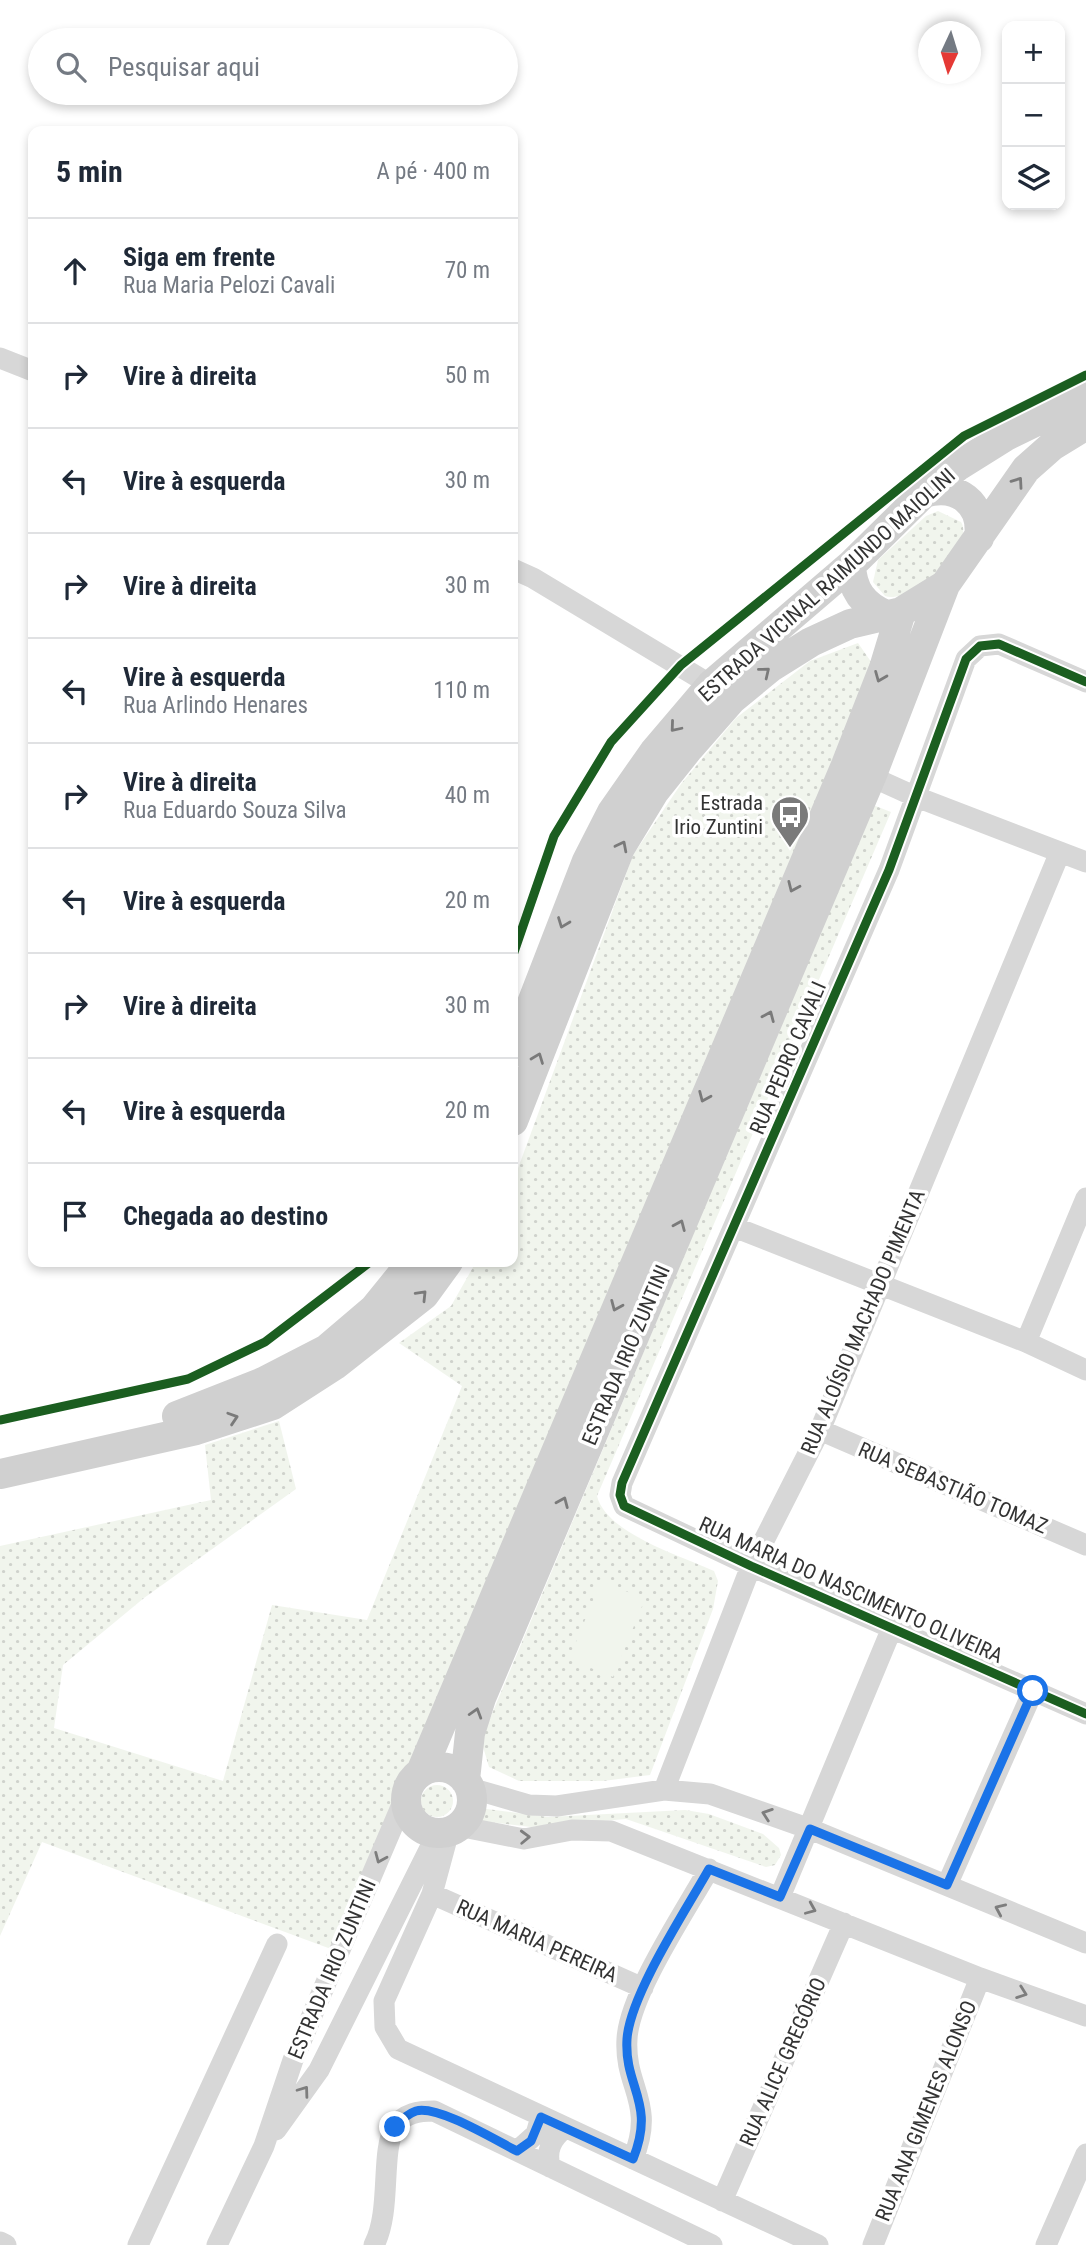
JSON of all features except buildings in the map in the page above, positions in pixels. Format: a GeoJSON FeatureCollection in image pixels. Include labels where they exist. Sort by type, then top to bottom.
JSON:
{"type":"FeatureCollection","features":[{"type":"Feature","properties":{"kind":"main road","name":"ESTRADA VICINAL RAIMUNDO MAIOLINI"},"geometry":{"type":"LineString","coordinates":[[518,1039],[587,861],[612,812],[654,752],[711,685],[851,565],[924,493],[958,466],[1006,436],[1086,397]]}},
{"type":"Feature","properties":{"kind":"main road"},"geometry":{"type":"LineString","coordinates":[[945,585],[1026,469],[1052,446],[1086,425]]}},
{"type":"Feature","properties":{"kind":"main road"},"geometry":{"type":"LineString","coordinates":[[924,493],[949,490],[971,502],[978,513],[979,538]]}},
{"type":"Feature","properties":{"kind":"main road"},"geometry":{"type":"LineString","coordinates":[[851,565],[856,590],[863,601],[893,613]]}},
{"type":"Feature","properties":{"kind":"main road","name":"ESTRADA VICINAL RAIMUNDO MAIOLINI"},"geometry":{"type":"LineString","coordinates":[[518,1108],[620,848],[654,792],[731,700],[771,667],[811,642],[850,624],[893,613],[945,585]]}},
{"type":"Feature","properties":{"kind":"main road","name":"ESTRADA IRIO ZUNTINI"},"geometry":{"type":"LineString","coordinates":[[414,1784],[859,771],[945,585]]}},
{"type":"Feature","properties":{"kind":"main road","name":"ESTRADA IRIO ZUNTINI"},"geometry":{"type":"LineString","coordinates":[[468,1784],[470,1733],[481,1698],[859,771],[884,668],[893,613]]}},
{"type":"Feature","properties":{"kind":"main road"},"geometry":{"type":"LineString","coordinates":[[0,1454],[183,1415],[263,1382],[327,1349],[374,1309],[408,1267]]}},
{"type":"Feature","properties":{"kind":"main road"},"geometry":{"type":"LineString","coordinates":[[0,1474],[196,1430],[273,1405],[335,1364],[424,1295],[444,1267]]}},
{"type":"Feature","properties":{"kind":"main road"},"geometry":{"type":"LineString","coordinates":[[430,1768],[449,1768],[468,1784],[471,1809],[449,1830],[427,1830],[411,1816],[414,1784],[430,1768]]}},
{"type":"Feature","properties":{"kind":"street"},"geometry":{"type":"LineString","coordinates":[[0,358],[28,370]]}},
{"type":"Feature","properties":{"kind":"street"},"geometry":{"type":"LineString","coordinates":[[518,571],[545,584],[711,685]]}},
{"type":"Feature","properties":{"kind":"street","name":"RUA PEDRO CAVALI"},"geometry":{"type":"LineString","coordinates":[[622,1483],[889,870],[966,659],[980,646],[1004,645],[1086,682]]}},
{"type":"Feature","properties":{"kind":"street"},"geometry":{"type":"LineString","coordinates":[[859,771],[914,796],[1086,862]]}},
{"type":"Feature","properties":{"kind":"street","name":"RUA ALOÍSIO MACHADO PIMENTA"},"geometry":{"type":"LineString","coordinates":[[664,1790],[751,1566],[820,1430],[1060,852]]}},
{"type":"Feature","properties":{"kind":"street"},"geometry":{"type":"LineString","coordinates":[[1026,1342],[1085,1201]]}},
{"type":"Feature","properties":{"kind":"street"},"geometry":{"type":"LineString","coordinates":[[734,1227],[1026,1342],[1086,1370]]}},
{"type":"Feature","properties":{"kind":"street","name":"RUA SEBASTIÃO TOMAZ"},"geometry":{"type":"LineString","coordinates":[[820,1430],[1086,1545]]}},
{"type":"Feature","properties":{"kind":"street","name":"RUA MARIA DO NASCIMENTO OLIVEIRA"},"geometry":{"type":"LineString","coordinates":[[622,1483],[620,1495],[624,1506],[751,1566],[1086,1714]]}},
{"type":"Feature","properties":{"kind":"street"},"geometry":{"type":"LineString","coordinates":[[780,1897],[892,1628]]}},
{"type":"Feature","properties":{"kind":"street"},"geometry":{"type":"LineString","coordinates":[[947,1885],[1033,1691]]}},
{"type":"Feature","properties":{"kind":"street","name":"ESTRADA IRIO ZUNTINI"},"geometry":{"type":"LineString","coordinates":[[217,2245],[264,2146],[293,2060],[414,1784]]}},
{"type":"Feature","properties":{"kind":"street"},"geometry":{"type":"LineString","coordinates":[[468,1784],[529,1805],[557,1806],[664,1790],[710,1794],[810,1829],[1086,1943]]}},
{"type":"Feature","properties":{"kind":"street"},"geometry":{"type":"LineString","coordinates":[[818,2245],[405,2054],[393,2042],[385,2027],[383,2010],[387,1993],[432,1895],[449,1830],[524,1839],[572,1829],[611,1831],[980,1978],[1086,2016]]}},
{"type":"Feature","properties":{"kind":"street","name":"ESTRADA IRIO ZUNTINI"},"geometry":{"type":"LineString","coordinates":[[264,2146],[319,2070],[449,1830]]}},
{"type":"Feature","properties":{"kind":"street"},"geometry":{"type":"LineString","coordinates":[[633,2159],[639,2145],[642,2114],[630,2070],[627,2041],[632,2012],[709,1869]]}},
{"type":"Feature","properties":{"kind":"street","name":"RUA MARIA PEREIRA"},"geometry":{"type":"LineString","coordinates":[[432,1895],[643,1988]]}},
{"type":"Feature","properties":{"kind":"street","name":"RUA ALICE GREGÓRIO"},"geometry":{"type":"LineString","coordinates":[[722,2200],[844,1923]]}},
{"type":"Feature","properties":{"kind":"street"},"geometry":{"type":"LineString","coordinates":[[138,2245],[277,1944]]}},
{"type":"Feature","properties":{"kind":"street","name":"RUA ANA GIMENES ALONSO"},"geometry":{"type":"LineString","coordinates":[[873,2245],[980,1978]]}},
{"type":"Feature","properties":{"kind":"street"},"geometry":{"type":"LineString","coordinates":[[374,2245],[385,2204],[390,2144],[395,2127],[405,2116],[418,2110],[433,2111],[710,2245]]}},
{"type":"Feature","properties":{"kind":"street"},"geometry":{"type":"LineString","coordinates":[[517,2151],[531,2141],[541,2117]]}},
{"type":"Feature","properties":{"kind":"street"},"geometry":{"type":"LineString","coordinates":[[550,2167],[549,2149],[552,2140],[565,2128]]}},
{"type":"Feature","properties":{"kind":"street"},"geometry":{"type":"LineString","coordinates":[[1046,2245],[1086,2154]]}},
{"type":"Feature","properties":{"kind":"street"},"geometry":{"type":"LineString","coordinates":[[0,2242],[6,2245]]}},
{"type":"Feature","properties":{"kind":"shaded area"},"geometry":{"type":"Polygon","coordinates":[[[938,511],[961,522],[963,532],[951,558],[925,583],[897,596],[885,596],[873,582],[878,560],[926,516],[938,511]]]}},
{"type":"Feature","properties":{"kind":"shaded area"},"geometry":{"type":"Polygon","coordinates":[[[858,643],[874,666],[331,1949],[42,1842],[0,1936],[0,1546],[211,1500],[205,1445],[279,1421],[296,1489],[144,1598],[63,1665],[54,1728],[223,1781],[272,1605],[367,1620],[462,1386],[399,1343],[451,1306],[473,1267],[518,1267],[518,1168],[633,855],[681,784],[736,718],[810,661],[858,643]]]}},
{"type":"Feature","properties":{"kind":"shaded area"},"geometry":{"type":"Polygon","coordinates":[[[873,805],[891,812],[597,1496],[603,1509],[629,1532],[714,1571],[718,1581],[713,1609],[650,1775],[603,1781],[519,1781],[489,1767],[481,1740],[873,805]]]}},
{"type":"Feature","properties":{"kind":"shaded area"},"geometry":{"type":"Polygon","coordinates":[[[601,1581],[645,1599],[613,1677],[569,1659],[601,1581]]]}},
{"type":"Feature","properties":{"kind":"shaded area"},"geometry":{"type":"Polygon","coordinates":[[[437,1785],[449,1789],[453,1801],[449,1813],[437,1817],[425,1813],[421,1801],[425,1789],[437,1785]]]}},
{"type":"Feature","properties":{"kind":"shaded area"},"geometry":{"type":"Polygon","coordinates":[[[479,1808],[548,1817],[685,1810],[709,1814],[763,1834],[779,1848],[781,1855],[775,1865],[766,1867],[626,1819],[531,1827],[475,1820],[479,1808]]]}},
{"type":"Feature","properties":{"kind":"cycle path"},"geometry":{"type":"LineString","coordinates":[[518,940],[554,836],[611,742],[681,665],[964,436],[1086,375]]}},
{"type":"Feature","properties":{"kind":"cycle path"},"geometry":{"type":"LineString","coordinates":[[1086,682],[999,644],[980,646],[966,659],[889,870],[622,1483],[620,1495],[624,1506],[751,1566],[1086,1714]]}},
{"type":"Feature","properties":{"kind":"cycle path"},"geometry":{"type":"LineString","coordinates":[[0,1420],[188,1379],[265,1342],[363,1267]]}},
{"type":"Feature","properties":{"kind":"place","name":"Estrada Irio Zuntini"},"geometry":{"type":"Point","coordinates":[790,849]}},
{"type":"Feature","properties":{"kind":"route"},"geometry":{"type":"LineString","coordinates":[[395,2127],[405,2116],[418,2110],[433,2111],[517,2151],[536,2134],[541,2117],[633,2159],[642,2130],[642,2114],[627,2055],[628,2026],[643,1988],[709,1869],[780,1897],[810,1829],[947,1885],[1033,1691]]}}]}
